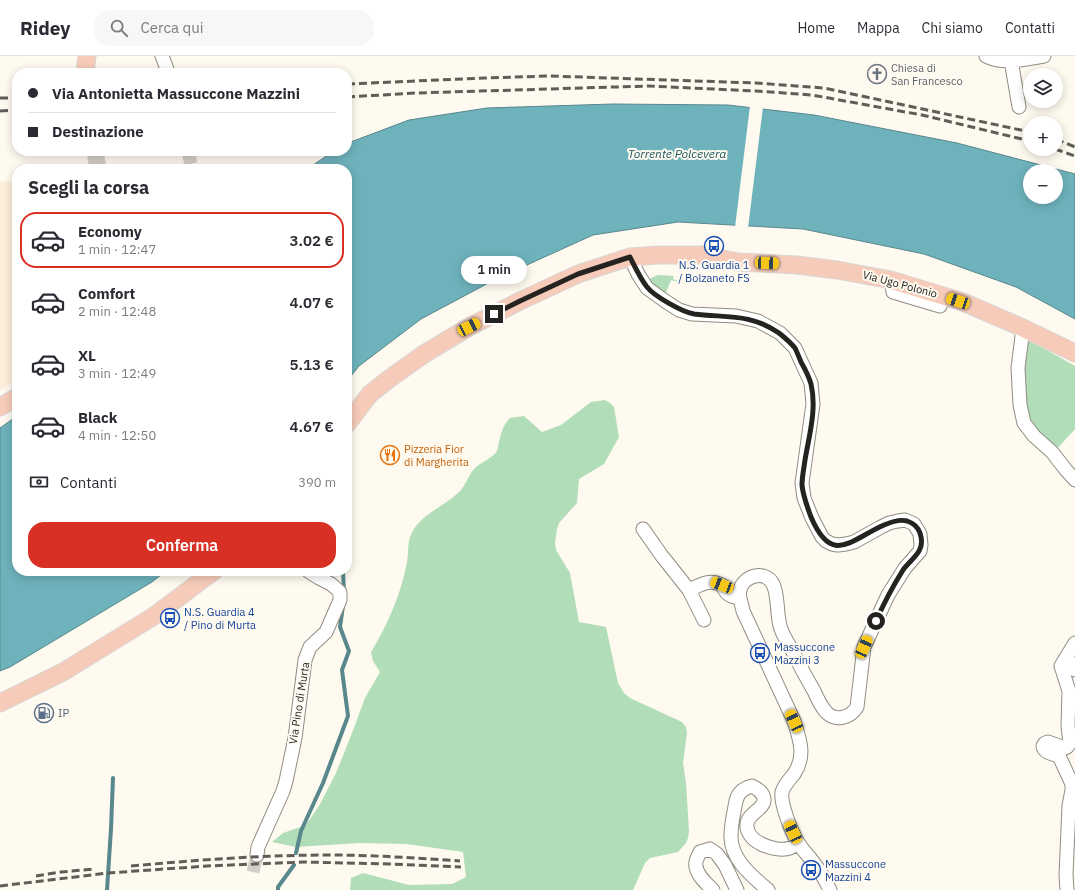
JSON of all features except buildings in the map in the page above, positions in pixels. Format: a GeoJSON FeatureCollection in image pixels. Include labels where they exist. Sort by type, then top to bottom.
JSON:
{"type":"FeatureCollection","features":[{"type":"Feature","properties":{"kind":"main road"},"geometry":{"type":"LineString","coordinates":[[86,68],[87,56]]}},
{"type":"Feature","properties":{"kind":"main road","name":"Via Ugo Polonio"},"geometry":{"type":"LineString","coordinates":[[352,417],[370,394],[424,354],[469,327],[578,274],[630,257],[658,255],[702,255],[738,262],[797,264],[891,280],[958,301],[1023,328],[1075,353]]}},
{"type":"Feature","properties":{"kind":"main road"},"geometry":{"type":"LineString","coordinates":[[0,407],[12,400]]}},
{"type":"Feature","properties":{"kind":"main road"},"geometry":{"type":"LineString","coordinates":[[0,703],[63,672],[154,616],[207,576]]}},
{"type":"Feature","properties":{"kind":"street"},"geometry":{"type":"LineString","coordinates":[[162,56],[167,68]]}},
{"type":"Feature","properties":{"kind":"street"},"geometry":{"type":"LineString","coordinates":[[986,56],[997,60],[1027,59],[1044,56]]}},
{"type":"Feature","properties":{"kind":"street"},"geometry":{"type":"LineString","coordinates":[[1011,60],[1020,107]]}},
{"type":"Feature","properties":{"kind":"street"},"geometry":{"type":"LineString","coordinates":[[630,257],[647,288],[679,310],[692,314],[736,316],[758,321],[780,333],[795,348],[811,383],[813,404],[802,483],[804,498],[812,518],[826,542],[838,545],[854,542],[889,523],[905,520],[914,524],[920,534],[920,551],[904,568],[888,595],[864,647],[857,707],[849,716],[838,718],[832,716],[826,712],[819,701],[781,629],[775,590],[771,581],[760,576],[750,577],[742,584],[739,592],[743,611],[794,721],[800,738],[802,749],[799,765],[782,792],[782,799],[788,821],[798,843],[817,866],[830,890]]}},
{"type":"Feature","properties":{"kind":"street"},"geometry":{"type":"LineString","coordinates":[[891,280],[893,292],[940,306]]}},
{"type":"Feature","properties":{"kind":"street"},"geometry":{"type":"LineString","coordinates":[[1023,328],[1018,368],[1020,405],[1024,423],[1034,436],[1052,452],[1075,480]]}},
{"type":"Feature","properties":{"kind":"street"},"geometry":{"type":"LineString","coordinates":[[643,528],[662,556],[689,590],[704,620]]}},
{"type":"Feature","properties":{"kind":"street","name":"Via Pino di Murta"},"geometry":{"type":"LineString","coordinates":[[257,855],[258,847],[286,781],[295,738],[305,660],[310,647],[326,632],[340,600],[340,592],[336,588],[316,576]]}},
{"type":"Feature","properties":{"kind":"street"},"geometry":{"type":"LineString","coordinates":[[689,590],[703,583],[714,582],[722,585],[725,592],[733,597],[740,598]]}},
{"type":"Feature","properties":{"kind":"street"},"geometry":{"type":"LineString","coordinates":[[1067,890],[1068,814],[1072,784],[1061,758],[1044,750],[1042,746],[1048,742],[1064,748],[1070,743],[1068,726],[1069,691],[1061,666],[1075,642]]}},
{"type":"Feature","properties":{"kind":"street"},"geometry":{"type":"LineString","coordinates":[[1067,656],[1075,670]]}},
{"type":"Feature","properties":{"kind":"street"},"geometry":{"type":"LineString","coordinates":[[768,890],[748,872],[734,854],[731,836],[737,796],[740,792],[752,786],[760,790],[764,798],[764,803],[753,813],[747,822],[747,828],[754,840],[768,847],[779,849],[790,848],[798,843]]}},
{"type":"Feature","properties":{"kind":"street"},"geometry":{"type":"LineString","coordinates":[[714,890],[698,872],[696,862],[700,852],[710,849],[718,854],[737,890]]}},
{"type":"Feature","properties":{"kind":"street"},"geometry":{"type":"LineString","coordinates":[[817,866],[815,881],[820,890]]}},
{"type":"Feature","properties":{"kind":"shaded area"},"geometry":{"type":"Polygon","coordinates":[[[12,181],[12,383],[0,390],[0,182],[12,181]]]}},
{"type":"Feature","properties":{"kind":"green space"},"geometry":{"type":"Polygon","coordinates":[[[658,275],[674,276],[673,279],[685,284],[671,280],[665,295],[650,283],[650,279],[658,275]]]}},
{"type":"Feature","properties":{"kind":"green space"},"geometry":{"type":"Polygon","coordinates":[[[1031,341],[1075,366],[1075,429],[1056,450],[1035,434],[1021,396],[1026,344],[1031,341]]]}},
{"type":"Feature","properties":{"kind":"green space"},"geometry":{"type":"Polygon","coordinates":[[[605,400],[614,407],[619,437],[604,464],[579,479],[577,503],[559,523],[557,529],[555,543],[556,550],[570,573],[579,622],[606,627],[618,683],[624,693],[630,698],[682,722],[686,727],[687,733],[683,763],[686,783],[689,832],[686,843],[678,852],[650,858],[645,863],[633,890],[350,890],[351,878],[363,873],[409,885],[452,884],[466,877],[463,852],[407,844],[359,843],[296,847],[272,842],[283,833],[306,825],[320,804],[336,773],[365,698],[380,672],[373,661],[371,652],[388,620],[401,586],[407,562],[410,538],[414,528],[425,517],[458,493],[475,468],[495,453],[503,429],[510,418],[524,416],[542,432],[561,425],[591,402],[605,400]]]}},
{"type":"Feature","properties":{"kind":"water","name":"Torrente Polcevera"},"geometry":{"type":"Polygon","coordinates":[[[613,104],[728,105],[814,115],[957,143],[1037,164],[1023,164],[1023,204],[1063,204],[1063,171],[1075,174],[1075,319],[1016,287],[924,254],[803,229],[678,222],[593,235],[496,279],[421,319],[359,366],[352,375],[352,164],[314,164],[326,156],[352,156],[352,141],[409,120],[487,108],[613,104]]]}},
{"type":"Feature","properties":{"kind":"water"},"geometry":{"type":"Polygon","coordinates":[[[12,420],[12,576],[160,576],[10,667],[0,671],[0,428],[12,420]]]}},
{"type":"Feature","properties":{"kind":"pier"},"geometry":{"type":"Polygon","coordinates":[[[750,106],[763,107],[748,228],[735,227],[750,106]]]}},
{"type":"Feature","properties":{"kind":"waterway"},"geometry":{"type":"LineString","coordinates":[[343,576],[344,592]]}},
{"type":"Feature","properties":{"kind":"waterway"},"geometry":{"type":"LineString","coordinates":[[296,853],[301,831],[323,783],[348,716],[342,670],[349,651],[340,627],[343,606]]}},
{"type":"Feature","properties":{"kind":"waterway"},"geometry":{"type":"LineString","coordinates":[[107,890],[113,778]]}},
{"type":"Feature","properties":{"kind":"waterway"},"geometry":{"type":"LineString","coordinates":[[278,890],[278,887],[294,865]]}},
{"type":"Feature","properties":{"kind":"tunnel"},"geometry":{"type":"LineString","coordinates":[[96,156],[97,164]]}},
{"type":"Feature","properties":{"kind":"tunnel"},"geometry":{"type":"LineString","coordinates":[[189,156],[191,164]]}},
{"type":"Feature","properties":{"kind":"tunnel"},"geometry":{"type":"LineString","coordinates":[[253,872],[257,855]]}},
{"type":"Feature","properties":{"kind":"railway"},"geometry":{"type":"LineString","coordinates":[[352,84],[550,76],[756,83],[824,88],[1023,131]]}},
{"type":"Feature","properties":{"kind":"railway"},"geometry":{"type":"LineString","coordinates":[[352,97],[416,93],[648,86],[756,91],[812,95],[922,115],[1023,139]]}},
{"type":"Feature","properties":{"kind":"railway"},"geometry":{"type":"LineString","coordinates":[[0,98],[12,98]]}},
{"type":"Feature","properties":{"kind":"railway"},"geometry":{"type":"LineString","coordinates":[[0,111],[12,110]]}},
{"type":"Feature","properties":{"kind":"railway"},"geometry":{"type":"LineString","coordinates":[[1063,142],[1075,147]]}},
{"type":"Feature","properties":{"kind":"railway"},"geometry":{"type":"LineString","coordinates":[[1063,152],[1075,156]]}},
{"type":"Feature","properties":{"kind":"railway"},"geometry":{"type":"LineString","coordinates":[[131,866],[230,858],[304,855],[378,856],[460,861]]}},
{"type":"Feature","properties":{"kind":"railway"},"geometry":{"type":"LineString","coordinates":[[0,886],[108,873],[207,866],[304,862],[461,867]]}},
{"type":"Feature","properties":{"kind":"railway"},"geometry":{"type":"LineString","coordinates":[[36,876],[95,869]]}},
{"type":"Feature","properties":{"kind":"place","name":"Chiesa di San Francesco"},"geometry":{"type":"Point","coordinates":[877,74]}},
{"type":"Feature","properties":{"kind":"place","name":"N.S. Guardia 1 / Bolzaneto FS"},"geometry":{"type":"Point","coordinates":[714,246]}},
{"type":"Feature","properties":{"kind":"place","name":"Pizzeria Fior di Margherita"},"geometry":{"type":"Point","coordinates":[390,455]}},
{"type":"Feature","properties":{"kind":"place","name":"N.S. Guardia 4 / Pino di Murta"},"geometry":{"type":"Point","coordinates":[170,618]}},
{"type":"Feature","properties":{"kind":"place","name":"Massuccone Mazzini 3"},"geometry":{"type":"Point","coordinates":[760,653]}},
{"type":"Feature","properties":{"kind":"place","name":"IP"},"geometry":{"type":"Point","coordinates":[44,713]}},
{"type":"Feature","properties":{"kind":"place","name":"Massuccone Mazzini 4"},"geometry":{"type":"Point","coordinates":[811,870]}},
{"type":"Feature","properties":{"kind":"route"},"geometry":{"type":"LineString","coordinates":[[494,314],[578,274],[630,257],[647,288],[679,310],[692,314],[736,316],[758,321],[780,333],[795,348],[811,383],[813,404],[802,483],[804,498],[822,537],[826,542],[832,544],[846,544],[854,542],[889,523],[905,520],[914,524],[918,528],[922,539],[920,551],[904,568],[888,595],[876,621]]}}]}
